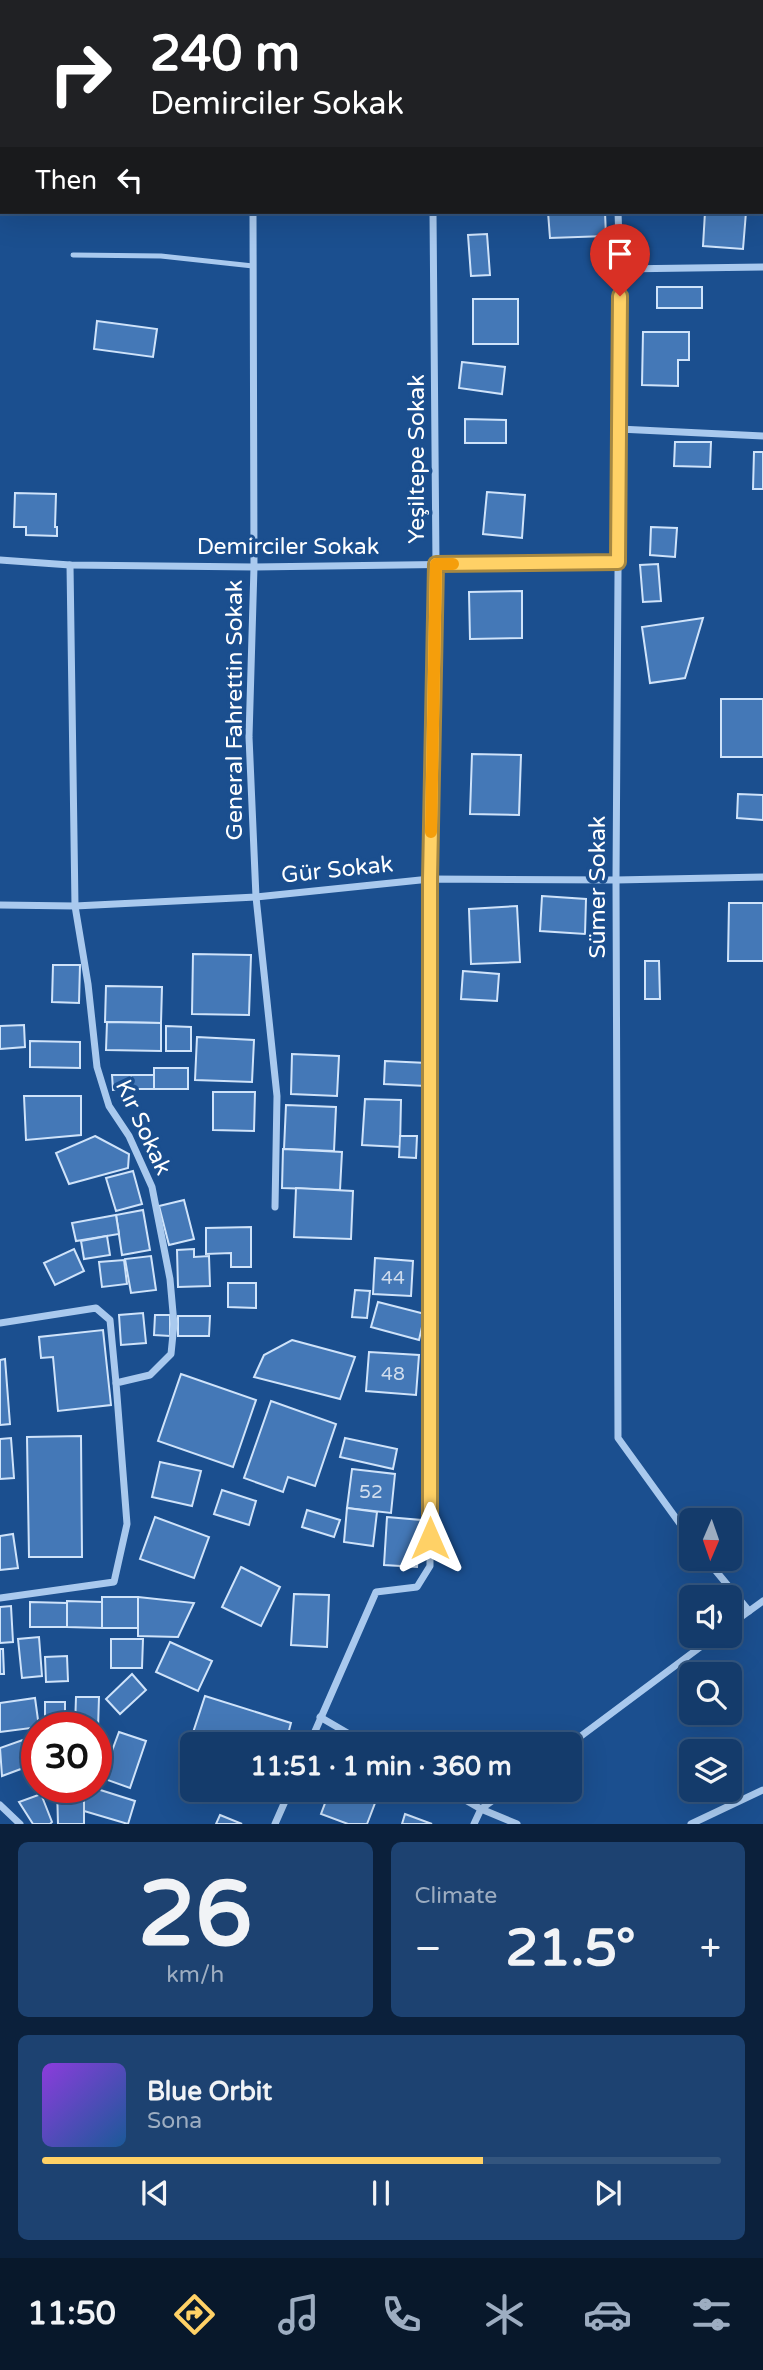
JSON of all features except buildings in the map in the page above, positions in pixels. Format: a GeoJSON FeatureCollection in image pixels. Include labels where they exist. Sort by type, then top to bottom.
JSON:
{"type":"FeatureCollection","features":[{"type":"Feature","properties":{"kind":"street","name":"General Fahrettin Sokak"},"geometry":{"type":"LineString","coordinates":[[253,214],[254,567],[249,737],[256,897],[277,1096],[275,1207]]}},
{"type":"Feature","properties":{"kind":"street","name":"Yeşiltepe Sokak"},"geometry":{"type":"LineString","coordinates":[[314,1732],[376,1592],[417,1587],[430,1566],[430,879],[436,564],[433,214]]}},
{"type":"Feature","properties":{"kind":"street","name":"Sümer Sokak"},"geometry":{"type":"LineString","coordinates":[[618,214],[618,1438],[679,1522]]}},
{"type":"Feature","properties":{"kind":"street"},"geometry":{"type":"LineString","coordinates":[[620,269],[763,267]]}},
{"type":"Feature","properties":{"kind":"street"},"geometry":{"type":"LineString","coordinates":[[619,429],[763,436]]}},
{"type":"Feature","properties":{"kind":"street","name":"Demirciler Sokak"},"geometry":{"type":"LineString","coordinates":[[0,560],[70,565],[254,567],[618,562]]}},
{"type":"Feature","properties":{"kind":"street","name":"Kır Sokak"},"geometry":{"type":"LineString","coordinates":[[70,565],[75,906],[89,984],[97,1067],[109,1106],[130,1136],[152,1187],[170,1279],[174,1324],[171,1354],[150,1375],[116,1383]]}},
{"type":"Feature","properties":{"kind":"street","name":"Gür Sokak"},"geometry":{"type":"LineString","coordinates":[[0,905],[75,906],[256,897],[430,879],[616,880],[763,877]]}},
{"type":"Feature","properties":{"kind":"street"},"geometry":{"type":"LineString","coordinates":[[0,1323],[96,1308],[110,1320],[127,1524],[114,1582],[0,1598]]}},
{"type":"Feature","properties":{"kind":"street"},"geometry":{"type":"LineString","coordinates":[[716,1572],[749,1611]]}},
{"type":"Feature","properties":{"kind":"street"},"geometry":{"type":"LineString","coordinates":[[742,1616],[763,1601]]}},
{"type":"Feature","properties":{"kind":"street"},"geometry":{"type":"LineString","coordinates":[[582,1735],[699,1648]]}},
{"type":"Feature","properties":{"kind":"street"},"geometry":{"type":"LineString","coordinates":[[320,1717],[346,1732]]}},
{"type":"Feature","properties":{"kind":"street"},"geometry":{"type":"LineString","coordinates":[[691,1824],[763,1790]]}},
{"type":"Feature","properties":{"kind":"street"},"geometry":{"type":"LineString","coordinates":[[275,1824],[285,1802]]}},
{"type":"Feature","properties":{"kind":"street"},"geometry":{"type":"LineString","coordinates":[[469,1802],[517,1824]]}},
{"type":"Feature","properties":{"kind":"street"},"geometry":{"type":"LineString","coordinates":[[474,1824],[481,1809],[491,1802]]}},
{"type":"Feature","properties":{"kind":"street"},"geometry":{"type":"LineString","coordinates":[[0,1805],[20,1824]]}},
{"type":"Feature","properties":{"kind":"lane"},"geometry":{"type":"LineString","coordinates":[[73,255],[161,257],[253,266]]}},
{"type":"Feature","properties":{"kind":"slow traffic"},"geometry":{"type":"LineString","coordinates":[[431,832],[436,564],[453,564]]}},
{"type":"Feature","properties":{"kind":"route"},"geometry":{"type":"LineString","coordinates":[[430,1538],[430,879],[436,564],[618,562],[620,296]]}}]}
